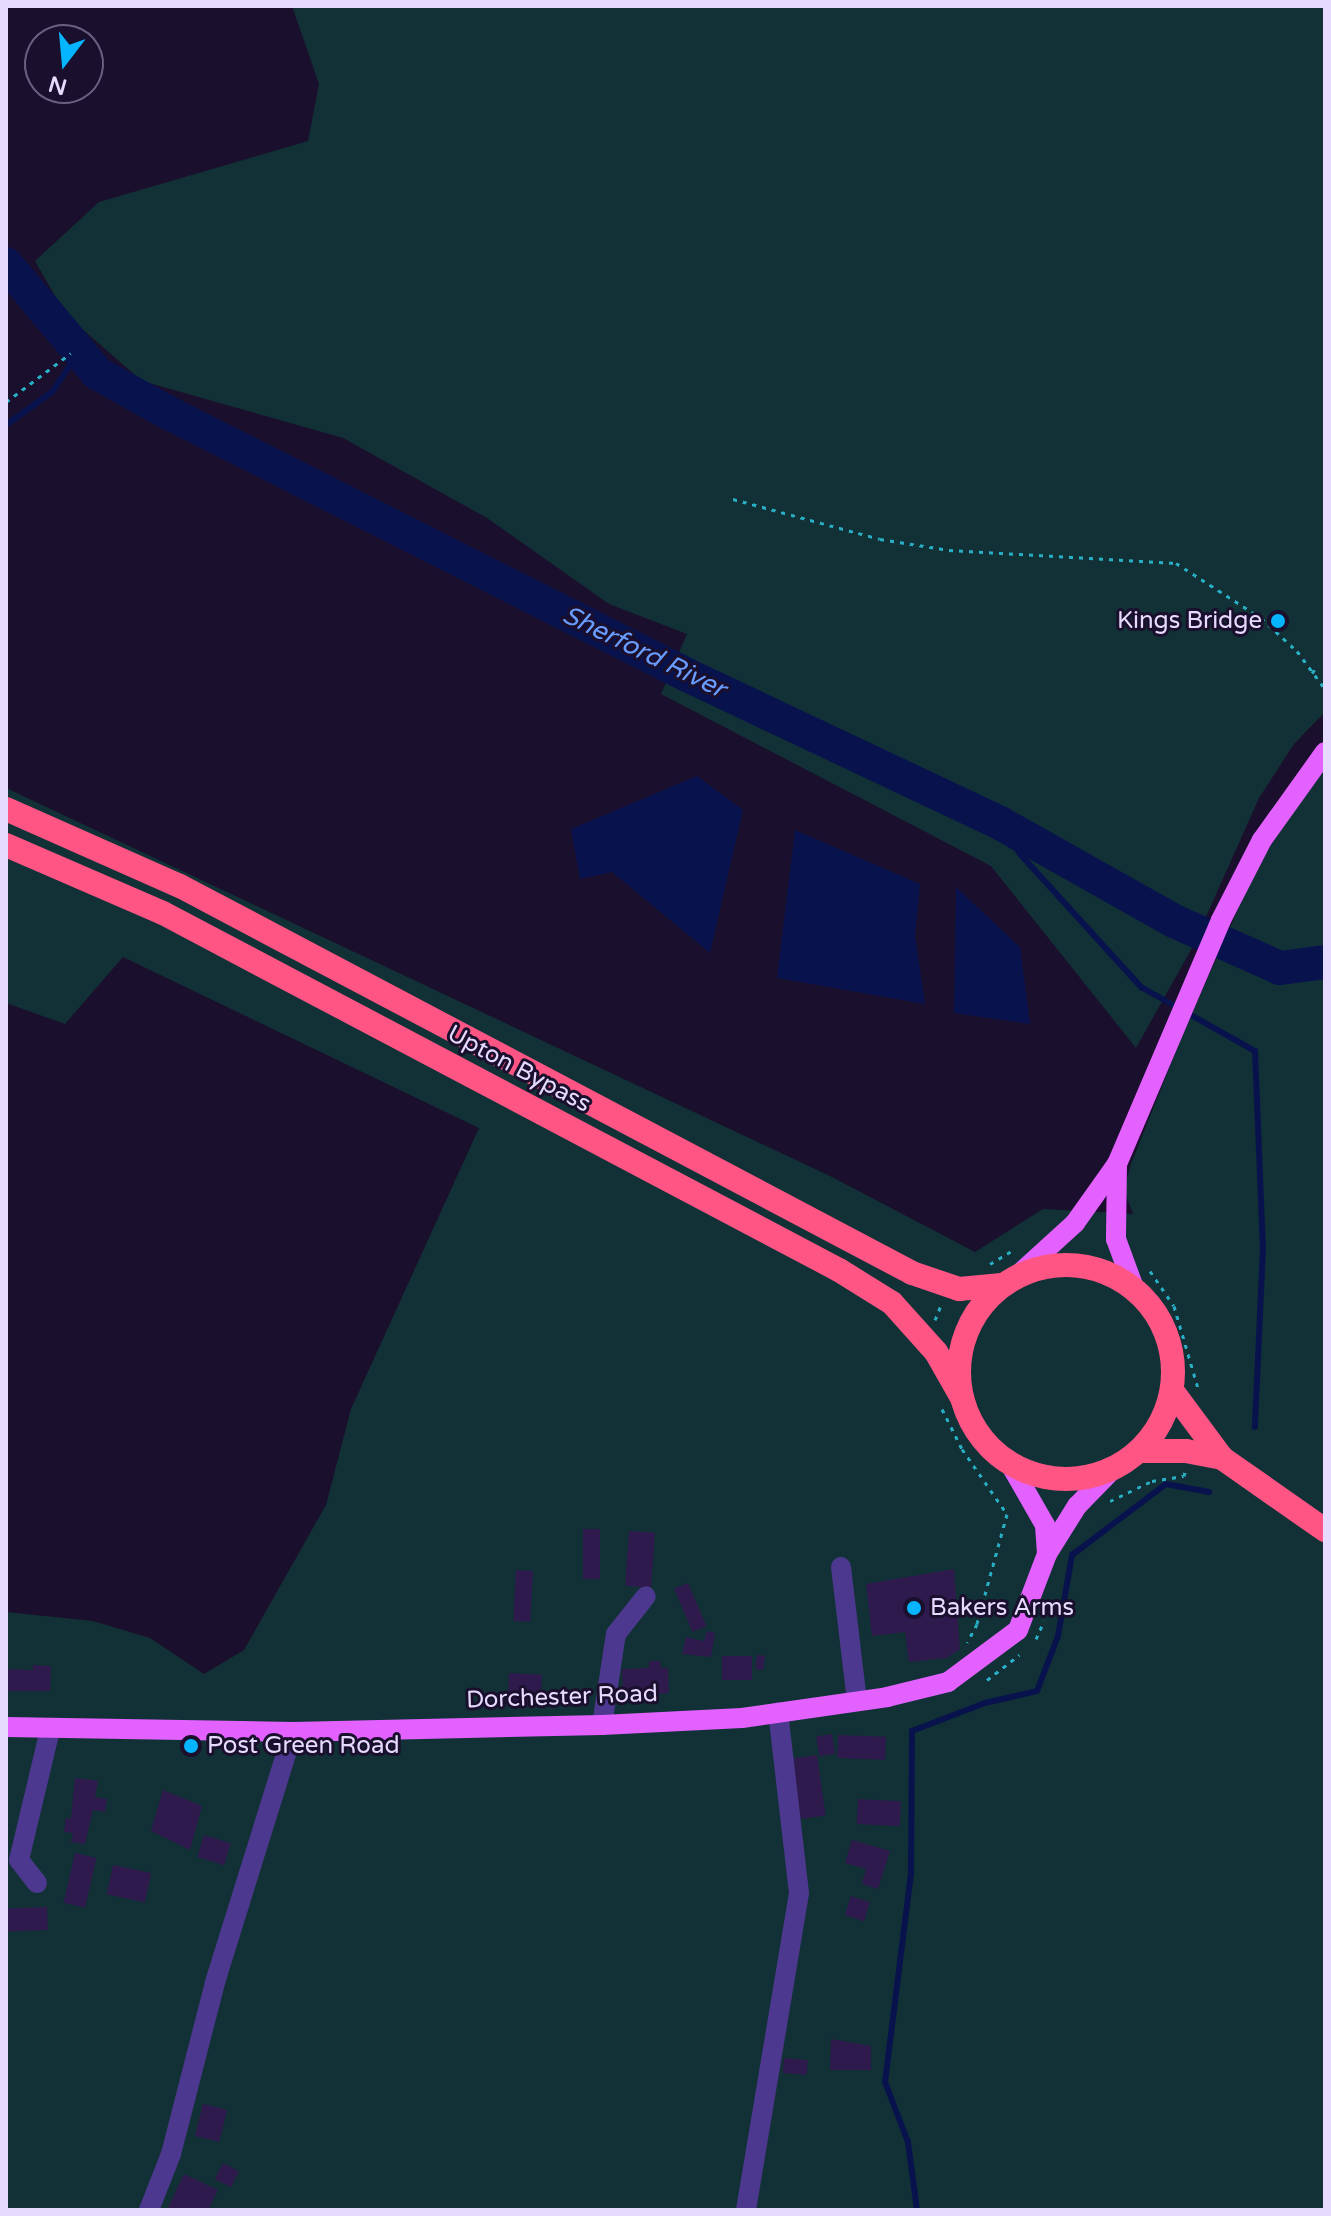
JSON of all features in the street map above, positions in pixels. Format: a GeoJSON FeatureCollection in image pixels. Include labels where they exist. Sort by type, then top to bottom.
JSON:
{"type":"FeatureCollection","features":[{"type":"Feature","properties":{"kind":"highway","name":"Upton Bypass"},"geometry":{"type":"LineString","coordinates":[[6,809],[180,886],[912,1273],[950,1286],[1010,1279]]}},
{"type":"Feature","properties":{"kind":"highway","name":"Upton Bypass"},"geometry":{"type":"LineString","coordinates":[[6,845],[163,913],[839,1270],[892,1303],[926,1341],[951,1402]]}},
{"type":"Feature","properties":{"kind":"highway"},"geometry":{"type":"LineString","coordinates":[[1070,1264],[1104,1271],[1134,1288],[1168,1335],[1173,1392],[1161,1424],[1140,1451],[1113,1469],[1079,1479],[1055,1478],[1010,1464],[951,1402],[961,1348],[983,1302],[1010,1279],[1070,1264]]}},
{"type":"Feature","properties":{"kind":"highway"},"geometry":{"type":"LineString","coordinates":[[1173,1392],[1222,1458],[1325,1530]]}},
{"type":"Feature","properties":{"kind":"highway"},"geometry":{"type":"LineString","coordinates":[[1140,1451],[1186,1451],[1222,1458]]}},
{"type":"Feature","properties":{"kind":"main road"},"geometry":{"type":"LineString","coordinates":[[1010,1279],[1075,1223],[1117,1164],[1221,920],[1262,840],[1325,752]]}},
{"type":"Feature","properties":{"kind":"main road"},"geometry":{"type":"LineString","coordinates":[[1117,1164],[1116,1239],[1134,1288]]}},
{"type":"Feature","properties":{"kind":"main road"},"geometry":{"type":"LineString","coordinates":[[1010,1464],[1045,1525],[1047,1554]]}},
{"type":"Feature","properties":{"kind":"main road","name":"Dorchester Road"},"geometry":{"type":"LineString","coordinates":[[6,1727],[293,1732],[602,1725],[778,1712],[857,1701],[948,1682],[980,1663],[1018,1630],[1047,1554],[1077,1506],[1113,1469]]}},
{"type":"Feature","properties":{"kind":"street"},"geometry":{"type":"LineString","coordinates":[[841,1567],[857,1701]]}},
{"type":"Feature","properties":{"kind":"street"},"geometry":{"type":"LineString","coordinates":[[602,1725],[616,1634],[646,1596]]}},
{"type":"Feature","properties":{"kind":"street"},"geometry":{"type":"LineString","coordinates":[[746,2210],[799,1893],[778,1712]]}},
{"type":"Feature","properties":{"kind":"street"},"geometry":{"type":"LineString","coordinates":[[37,1883],[14,1855],[50,1730]]}},
{"type":"Feature","properties":{"kind":"street"},"geometry":{"type":"LineString","coordinates":[[149,2210],[171,2154],[216,1979],[293,1732]]}},
{"type":"Feature","properties":{"kind":"path"},"geometry":{"type":"LineString","coordinates":[[6,402],[71,353]]}},
{"type":"Feature","properties":{"kind":"path"},"geometry":{"type":"LineString","coordinates":[[733,499],[880,539],[949,550],[1176,563],[1261,618],[1325,689]]}},
{"type":"Feature","properties":{"kind":"path"},"geometry":{"type":"LineString","coordinates":[[1312,673],[1318,665]]}},
{"type":"Feature","properties":{"kind":"path"},"geometry":{"type":"LineString","coordinates":[[978,1271],[1027,1242]]}},
{"type":"Feature","properties":{"kind":"path"},"geometry":{"type":"LineString","coordinates":[[1143,1262],[1174,1306],[1199,1395]]}},
{"type":"Feature","properties":{"kind":"path"},"geometry":{"type":"LineString","coordinates":[[926,1341],[950,1286]]}},
{"type":"Feature","properties":{"kind":"path"},"geometry":{"type":"LineString","coordinates":[[951,1402],[962,1449],[1007,1514],[977,1624],[964,1648]]}},
{"type":"Feature","properties":{"kind":"path"},"geometry":{"type":"LineString","coordinates":[[1100,1507],[1152,1481],[1184,1476]]}},
{"type":"Feature","properties":{"kind":"path"},"geometry":{"type":"LineString","coordinates":[[1030,1645],[1049,1609]]}},
{"type":"Feature","properties":{"kind":"path"},"geometry":{"type":"LineString","coordinates":[[985,1681],[1022,1653]]}},
{"type":"Feature","properties":{"kind":"green space"},"geometry":{"type":"Polygon","coordinates":[[[292,6],[1325,6],[1325,712],[1294,744],[1259,798],[1192,948],[1136,1048],[991,866],[661,694],[687,634],[609,604],[487,518],[343,438],[142,381],[66,315],[35,261],[99,202],[308,141],[319,84],[292,6]]]}},
{"type":"Feature","properties":{"kind":"green space"},"geometry":{"type":"Polygon","coordinates":[[[1325,768],[1325,2210],[6,2210],[6,1612],[93,1621],[150,1638],[204,1674],[244,1650],[326,1505],[351,1409],[479,1128],[123,957],[65,1024],[6,1003],[6,788],[830,1176],[975,1252],[1043,1209],[1133,1214],[1124,1190],[1131,1164],[1180,1041],[1253,875],[1293,809],[1325,768]]]}},
{"type":"Feature","properties":{"kind":"shaded area"},"geometry":{"type":"Polygon","coordinates":[[[697,776],[743,810],[710,953],[612,872],[580,879],[571,829],[697,776]]]}},
{"type":"Feature","properties":{"kind":"shaded area"},"geometry":{"type":"Polygon","coordinates":[[[795,830],[920,884],[915,936],[925,1004],[777,978],[795,830]]]}},
{"type":"Feature","properties":{"kind":"shaded area"},"geometry":{"type":"Polygon","coordinates":[[[956,887],[1020,947],[1030,1024],[954,1013],[956,887]]]}},
{"type":"Feature","properties":{"kind":"building"},"geometry":{"type":"Polygon","coordinates":[[[583,1529],[600,1529],[600,1579],[583,1579],[583,1529]]]}},
{"type":"Feature","properties":{"kind":"building"},"geometry":{"type":"Polygon","coordinates":[[[629,1531],[655,1533],[651,1588],[625,1586],[629,1531]]]}},
{"type":"Feature","properties":{"kind":"building","name":"Bakers Arms"},"geometry":{"type":"Polygon","coordinates":[[[954,1569],[960,1649],[947,1658],[909,1662],[905,1632],[872,1636],[866,1584],[954,1569]]]}},
{"type":"Feature","properties":{"kind":"building"},"geometry":{"type":"Polygon","coordinates":[[[516,1570],[533,1571],[530,1622],[513,1621],[516,1570]]]}},
{"type":"Feature","properties":{"kind":"building"},"geometry":{"type":"Polygon","coordinates":[[[688,1583],[706,1626],[693,1632],[674,1589],[688,1583]]]}},
{"type":"Feature","properties":{"kind":"building"},"geometry":{"type":"Polygon","coordinates":[[[707,1631],[715,1633],[711,1657],[682,1654],[686,1637],[704,1641],[707,1631]]]}},
{"type":"Feature","properties":{"kind":"building"},"geometry":{"type":"Polygon","coordinates":[[[757,1655],[765,1656],[763,1670],[755,1669],[757,1655]]]}},
{"type":"Feature","properties":{"kind":"building"},"geometry":{"type":"Polygon","coordinates":[[[722,1656],[752,1656],[752,1680],[722,1680],[722,1656]]]}},
{"type":"Feature","properties":{"kind":"building"},"geometry":{"type":"Polygon","coordinates":[[[649,1661],[660,1661],[661,1668],[668,1668],[669,1693],[623,1697],[622,1669],[649,1668],[649,1661]]]}},
{"type":"Feature","properties":{"kind":"building"},"geometry":{"type":"Polygon","coordinates":[[[33,1665],[51,1666],[50,1691],[6,1691],[6,1669],[33,1670],[33,1665]]]}},
{"type":"Feature","properties":{"kind":"building"},"geometry":{"type":"Polygon","coordinates":[[[509,1673],[542,1675],[540,1707],[507,1705],[509,1673]]]}},
{"type":"Feature","properties":{"kind":"building"},"geometry":{"type":"Polygon","coordinates":[[[832,1734],[835,1754],[819,1756],[816,1737],[832,1734]]]}},
{"type":"Feature","properties":{"kind":"building"},"geometry":{"type":"Polygon","coordinates":[[[838,1735],[886,1737],[885,1760],[837,1758],[838,1735]]]}},
{"type":"Feature","properties":{"kind":"building"},"geometry":{"type":"Polygon","coordinates":[[[817,1755],[825,1815],[801,1819],[792,1758],[817,1755]]]}},
{"type":"Feature","properties":{"kind":"building"},"geometry":{"type":"Polygon","coordinates":[[[75,1778],[98,1781],[95,1797],[107,1799],[105,1812],[93,1810],[85,1844],[71,1842],[73,1833],[64,1832],[66,1818],[71,1819],[75,1778]]]}},
{"type":"Feature","properties":{"kind":"building"},"geometry":{"type":"Polygon","coordinates":[[[163,1790],[202,1806],[190,1850],[151,1831],[163,1790]]]}},
{"type":"Feature","properties":{"kind":"building"},"geometry":{"type":"Polygon","coordinates":[[[858,1799],[901,1801],[900,1826],[857,1824],[858,1799]]]}},
{"type":"Feature","properties":{"kind":"building"},"geometry":{"type":"Polygon","coordinates":[[[204,1835],[231,1843],[224,1865],[197,1857],[204,1835]]]}},
{"type":"Feature","properties":{"kind":"building"},"geometry":{"type":"Polygon","coordinates":[[[852,1840],[890,1851],[878,1889],[862,1884],[866,1869],[845,1863],[852,1840]]]}},
{"type":"Feature","properties":{"kind":"building"},"geometry":{"type":"Polygon","coordinates":[[[75,1853],[96,1858],[85,1908],[64,1903],[75,1853]]]}},
{"type":"Feature","properties":{"kind":"building"},"geometry":{"type":"Polygon","coordinates":[[[113,1865],[151,1873],[145,1902],[107,1894],[113,1865]]]}},
{"type":"Feature","properties":{"kind":"building"},"geometry":{"type":"Polygon","coordinates":[[[851,1896],[870,1902],[864,1921],[845,1915],[851,1896]]]}},
{"type":"Feature","properties":{"kind":"building"},"geometry":{"type":"Polygon","coordinates":[[[47,1907],[48,1930],[7,1931],[6,1908],[47,1907]]]}},
{"type":"Feature","properties":{"kind":"building"},"geometry":{"type":"Polygon","coordinates":[[[831,2039],[871,2046],[871,2070],[830,2070],[831,2039]]]}},
{"type":"Feature","properties":{"kind":"building"},"geometry":{"type":"Polygon","coordinates":[[[784,2058],[808,2060],[807,2075],[783,2073],[784,2058]]]}},
{"type":"Feature","properties":{"kind":"building"},"geometry":{"type":"Polygon","coordinates":[[[203,2104],[227,2110],[219,2142],[195,2136],[203,2104]]]}},
{"type":"Feature","properties":{"kind":"building"},"geometry":{"type":"Polygon","coordinates":[[[223,2163],[239,2171],[231,2187],[215,2179],[223,2163]]]}},
{"type":"Feature","properties":{"kind":"building"},"geometry":{"type":"Polygon","coordinates":[[[184,2174],[218,2190],[208,2210],[167,2210],[184,2174]]]}},
{"type":"Feature","properties":{"kind":"waterway","name":"Sherford River"},"geometry":{"type":"LineString","coordinates":[[6,264],[97,373],[165,411],[687,675],[1000,823],[1174,921],[1280,968],[1325,962]]}},
{"type":"Feature","properties":{"kind":"waterway"},"geometry":{"type":"LineString","coordinates":[[6,425],[52,392],[79,352]]}},
{"type":"Feature","properties":{"kind":"waterway"},"geometry":{"type":"LineString","coordinates":[[1000,823],[1020,854],[1141,987],[1255,1051],[1263,1248],[1255,1427]]}},
{"type":"Feature","properties":{"kind":"waterway"},"geometry":{"type":"LineString","coordinates":[[917,2210],[908,2142],[885,2082],[911,1874],[912,1731],[985,1703],[1037,1691],[1058,1636],[1072,1555],[1166,1484],[1209,1492]]}},
{"type":"Feature","properties":{"kind":"place","name":"Kings Bridge"},"geometry":{"type":"Point","coordinates":[1278,621]}},
{"type":"Feature","properties":{"kind":"place","name":"Bakers Arms"},"geometry":{"type":"Point","coordinates":[914,1608]}},
{"type":"Feature","properties":{"kind":"place","name":"Post Green Road"},"geometry":{"type":"Point","coordinates":[191,1746]}}]}
